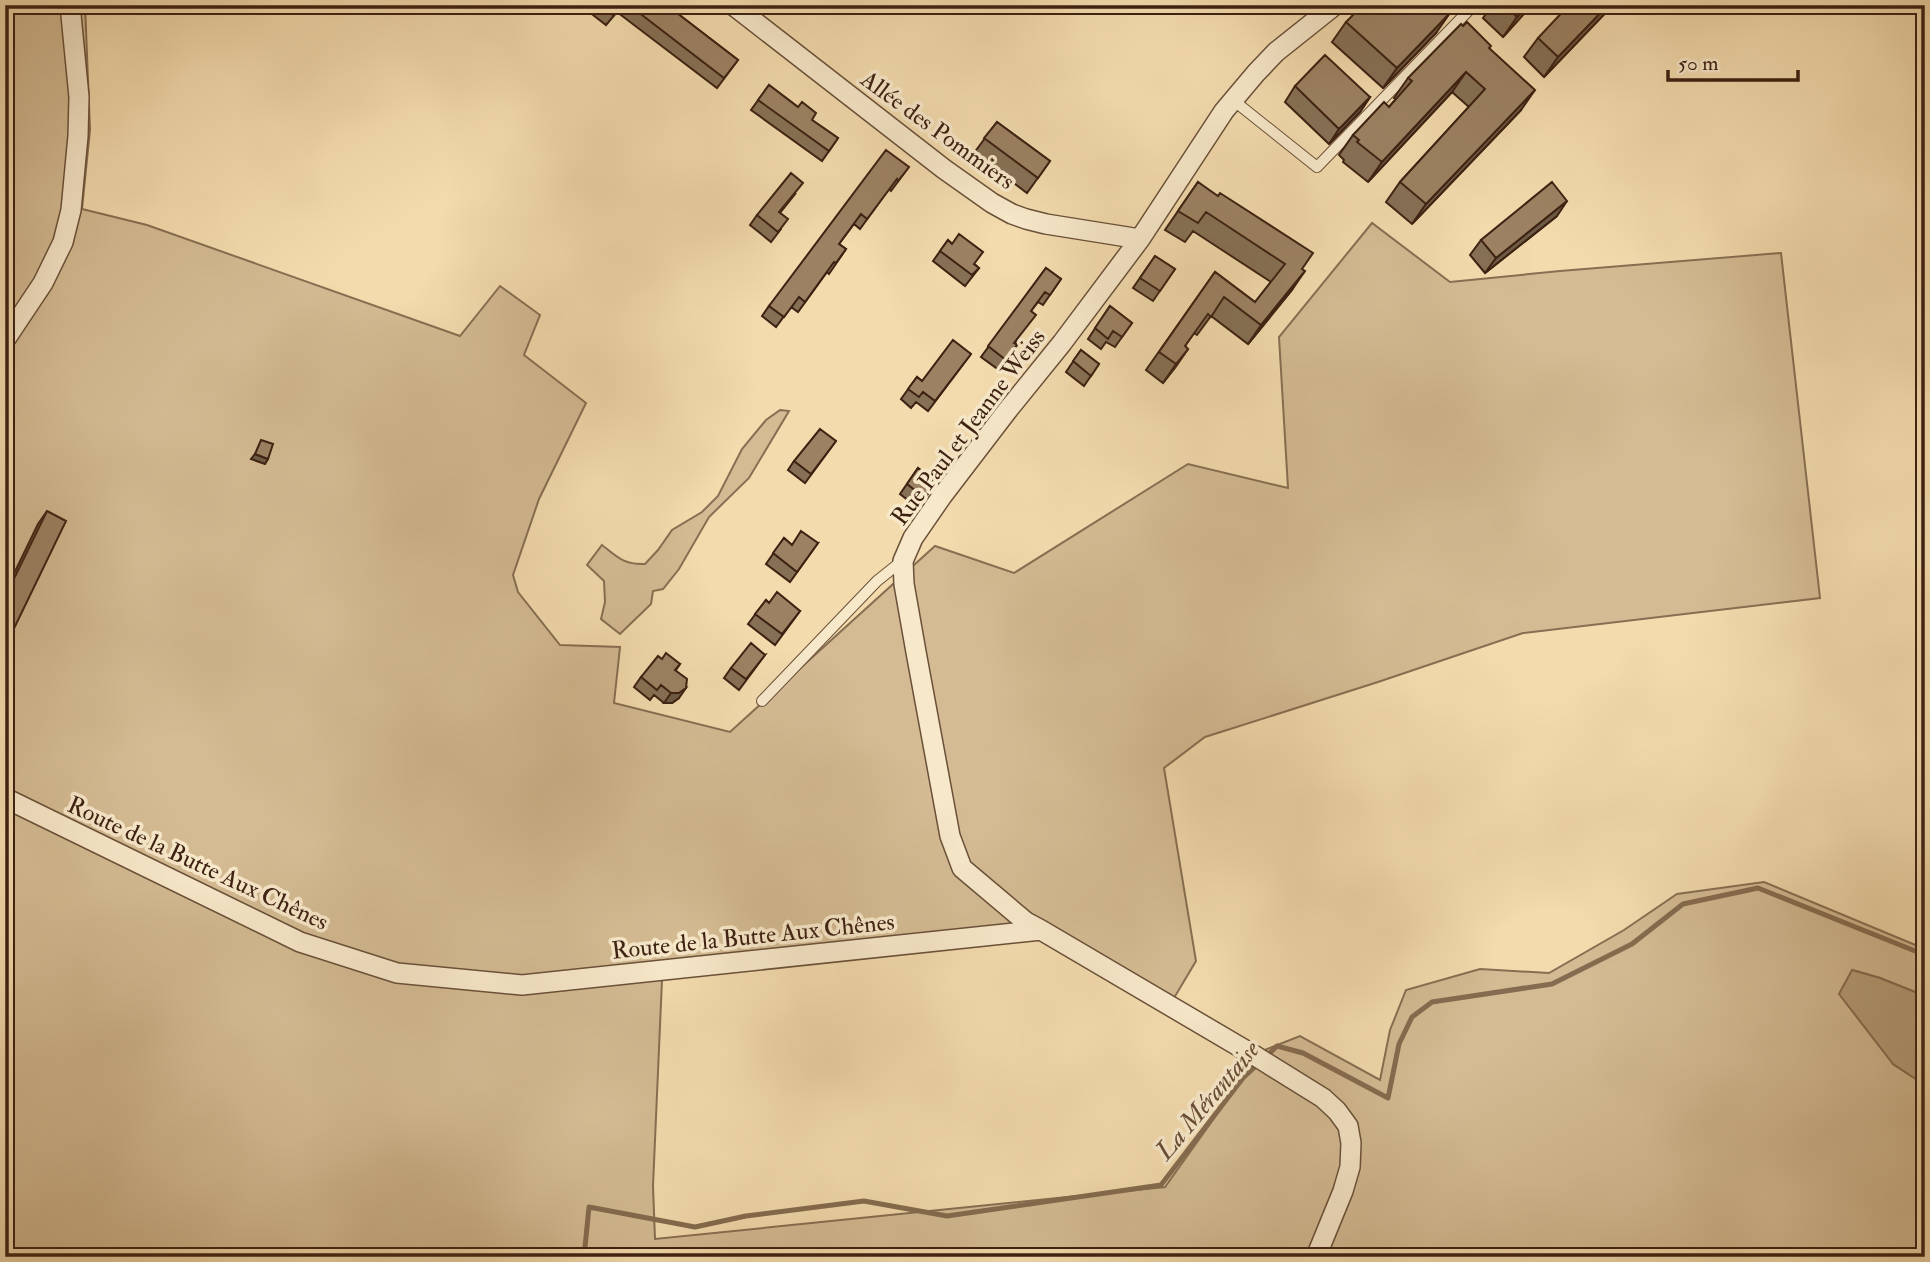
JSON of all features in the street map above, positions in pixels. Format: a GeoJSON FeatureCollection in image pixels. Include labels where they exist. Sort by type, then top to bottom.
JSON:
{"type":"FeatureCollection","features":[{"type":"Feature","properties":{"kind":"street"},"geometry":{"type":"LineString","coordinates":[[5,340],[43,283],[63,242],[71,210],[79,97],[70,5]]}},
{"type":"Feature","properties":{"kind":"street","name":"Allée des Pommiers"},"geometry":{"type":"LineString","coordinates":[[733,5],[944,169],[992,203],[1026,219],[1140,239]]}},
{"type":"Feature","properties":{"kind":"street","name":"Rue Paul et Jeanne Weiss"},"geometry":{"type":"LineString","coordinates":[[1041,930],[1026,922],[962,868],[948,824],[902,561],[913,538],[942,496],[1140,239],[1233,100],[1276,52],[1335,5]]}},
{"type":"Feature","properties":{"kind":"street","name":"Route de la Butte Aux Chênes"},"geometry":{"type":"LineString","coordinates":[[5,799],[300,942],[397,973],[522,985],[1041,930]]}},
{"type":"Feature","properties":{"kind":"street"},"geometry":{"type":"LineString","coordinates":[[1041,930],[1263,1061],[1323,1098],[1337,1111],[1348,1126],[1351,1143],[1350,1167],[1316,1257]]}},
{"type":"Feature","properties":{"kind":"lane"},"geometry":{"type":"LineString","coordinates":[[1233,100],[1317,167],[1474,5]]}},
{"type":"Feature","properties":{"kind":"lane"},"geometry":{"type":"LineString","coordinates":[[762,701],[877,581],[902,561]]}},
{"type":"Feature","properties":{"kind":"shaded area"},"geometry":{"type":"Polygon","coordinates":[[[5,5],[85,5],[90,130],[82,209],[147,225],[460,336],[500,286],[540,315],[524,355],[586,403],[539,499],[513,575],[518,592],[560,645],[620,647],[614,703],[730,732],[935,546],[1014,573],[1188,464],[1288,488],[1279,337],[1372,223],[1450,282],[1781,253],[1820,598],[1523,633],[1205,737],[1164,768],[1196,961],[1174,998],[1048,927],[536,974],[662,980],[653,1186],[655,1239],[1165,1187],[1262,1051],[1300,1036],[1380,1080],[1390,1030],[1406,990],[1480,969],[1549,973],[1624,930],[1677,894],[1764,882],[1925,949],[1925,996],[1853,970],[1893,1064],[1925,1085],[1925,1257],[5,1257],[5,5]]]}},
{"type":"Feature","properties":{"kind":"shaded area"},"geometry":{"type":"Polygon","coordinates":[[[780,410],[789,411],[749,478],[709,517],[679,569],[663,589],[653,591],[651,604],[620,634],[601,619],[605,602],[604,581],[587,565],[602,545],[626,562],[645,564],[672,530],[702,512],[718,496],[742,449],[766,420],[780,410]]]}},
{"type":"Feature","properties":{"kind":"shaded area"},"geometry":{"type":"Polygon","coordinates":[[[1852,970],[1925,996],[1925,1085],[1893,1064],[1839,994],[1852,970]]]}},
{"type":"Feature","properties":{"kind":"building"},"geometry":{"type":"Polygon","coordinates":[[[601,5],[621,5],[613,15],[601,5]]]}},
{"type":"Feature","properties":{"kind":"building"},"geometry":{"type":"Polygon","coordinates":[[[629,5],[676,5],[673,10],[738,60],[724,78],[629,5]]]}},
{"type":"Feature","properties":{"kind":"building"},"geometry":{"type":"Polygon","coordinates":[[[1363,5],[1442,5],[1450,13],[1397,68],[1346,22],[1363,5]]]}},
{"type":"Feature","properties":{"kind":"building"},"geometry":{"type":"Polygon","coordinates":[[[1504,5],[1528,5],[1517,17],[1504,5]]]}},
{"type":"Feature","properties":{"kind":"building"},"geometry":{"type":"Polygon","coordinates":[[[1569,5],[1608,5],[1558,57],[1538,38],[1569,5]]]}},
{"type":"Feature","properties":{"kind":"building"},"geometry":{"type":"Polygon","coordinates":[[[1467,22],[1491,46],[1489,48],[1535,90],[1426,204],[1400,182],[1485,89],[1466,72],[1382,162],[1357,142],[1359,140],[1353,135],[1384,102],[1389,107],[1412,81],[1408,78],[1461,24],[1463,26],[1467,22]]]}},
{"type":"Feature","properties":{"kind":"building"},"geometry":{"type":"Polygon","coordinates":[[[1325,55],[1370,97],[1339,129],[1295,86],[1325,55]]]}},
{"type":"Feature","properties":{"kind":"building"},"geometry":{"type":"Polygon","coordinates":[[[769,85],[798,107],[802,102],[816,113],[812,120],[838,138],[829,151],[758,100],[769,85]]]}},
{"type":"Feature","properties":{"kind":"building"},"geometry":{"type":"Polygon","coordinates":[[[997,122],[1050,161],[1038,178],[984,138],[997,122]]]}},
{"type":"Feature","properties":{"kind":"building"},"geometry":{"type":"Polygon","coordinates":[[[886,150],[909,167],[867,219],[861,214],[839,244],[846,249],[836,263],[834,262],[805,302],[799,297],[784,317],[769,306],[886,150]]]}},
{"type":"Feature","properties":{"kind":"building"},"geometry":{"type":"Polygon","coordinates":[[[791,173],[803,183],[779,212],[788,219],[778,232],[757,215],[791,173]]]}},
{"type":"Feature","properties":{"kind":"building"},"geometry":{"type":"Polygon","coordinates":[[[1198,182],[1218,196],[1220,193],[1313,253],[1302,269],[1305,271],[1261,325],[1224,297],[1211,317],[1208,314],[1185,346],[1188,349],[1176,364],[1159,352],[1215,272],[1255,302],[1285,264],[1206,212],[1198,223],[1178,211],[1198,182]]]}},
{"type":"Feature","properties":{"kind":"building"},"geometry":{"type":"Polygon","coordinates":[[[1552,182],[1567,201],[1496,258],[1481,240],[1552,182]]]}},
{"type":"Feature","properties":{"kind":"building"},"geometry":{"type":"Polygon","coordinates":[[[959,234],[983,252],[974,264],[979,268],[972,275],[940,251],[948,240],[952,244],[959,234]]]}},
{"type":"Feature","properties":{"kind":"building"},"geometry":{"type":"Polygon","coordinates":[[[1155,256],[1175,269],[1160,291],[1140,278],[1155,256]]]}},
{"type":"Feature","properties":{"kind":"building"},"geometry":{"type":"Polygon","coordinates":[[[1046,268],[1061,279],[1050,295],[1045,292],[1031,311],[1036,315],[1014,343],[1017,345],[1006,360],[988,346],[1046,268]]]}},
{"type":"Feature","properties":{"kind":"building"},"geometry":{"type":"Polygon","coordinates":[[[1110,306],[1132,323],[1122,337],[1113,331],[1108,339],[1095,328],[1110,306]]]}},
{"type":"Feature","properties":{"kind":"building"},"geometry":{"type":"Polygon","coordinates":[[[953,340],[971,354],[935,401],[923,392],[919,397],[908,389],[917,377],[922,381],[953,340]]]}},
{"type":"Feature","properties":{"kind":"building"},"geometry":{"type":"Polygon","coordinates":[[[1081,350],[1099,364],[1091,376],[1073,361],[1081,350]]]}},
{"type":"Feature","properties":{"kind":"building"},"geometry":{"type":"Polygon","coordinates":[[[820,429],[836,441],[811,474],[794,461],[820,429]]]}},
{"type":"Feature","properties":{"kind":"building"},"geometry":{"type":"Polygon","coordinates":[[[261,440],[273,444],[268,459],[255,454],[261,440]]]}},
{"type":"Feature","properties":{"kind":"building"},"geometry":{"type":"Polygon","coordinates":[[[918,468],[936,482],[925,498],[907,484],[918,468]]]}},
{"type":"Feature","properties":{"kind":"building"},"geometry":{"type":"Polygon","coordinates":[[[47,511],[66,521],[5,647],[5,587],[9,589],[47,511]]]}},
{"type":"Feature","properties":{"kind":"building"},"geometry":{"type":"Polygon","coordinates":[[[801,531],[818,543],[797,572],[773,553],[784,538],[792,545],[801,531]]]}},
{"type":"Feature","properties":{"kind":"building"},"geometry":{"type":"Polygon","coordinates":[[[777,592],[800,611],[782,634],[755,614],[766,600],[769,603],[777,592]]]}},
{"type":"Feature","properties":{"kind":"building"},"geometry":{"type":"Polygon","coordinates":[[[751,643],[765,655],[746,679],[731,668],[751,643]]]}},
{"type":"Feature","properties":{"kind":"building"},"geometry":{"type":"Polygon","coordinates":[[[666,653],[680,664],[675,670],[687,679],[686,688],[679,693],[671,693],[661,685],[657,690],[641,677],[658,656],[662,659],[666,653]]]}},
{"type":"Feature","properties":{"kind":"waterway","name":"La Mérantaise"},"geometry":{"type":"LineString","coordinates":[[1266,1057],[1277,1046],[1303,1053],[1388,1098],[1399,1044],[1412,1017],[1432,1002],[1552,984],[1632,944],[1683,904],[1758,888],[1925,955]]}},
{"type":"Feature","properties":{"kind":"waterway","name":"La Mérantaise"},"geometry":{"type":"LineString","coordinates":[[584,1257],[589,1207],[695,1227],[746,1216],[864,1201],[947,1216],[1161,1185],[1243,1078],[1259,1063]]}}]}
